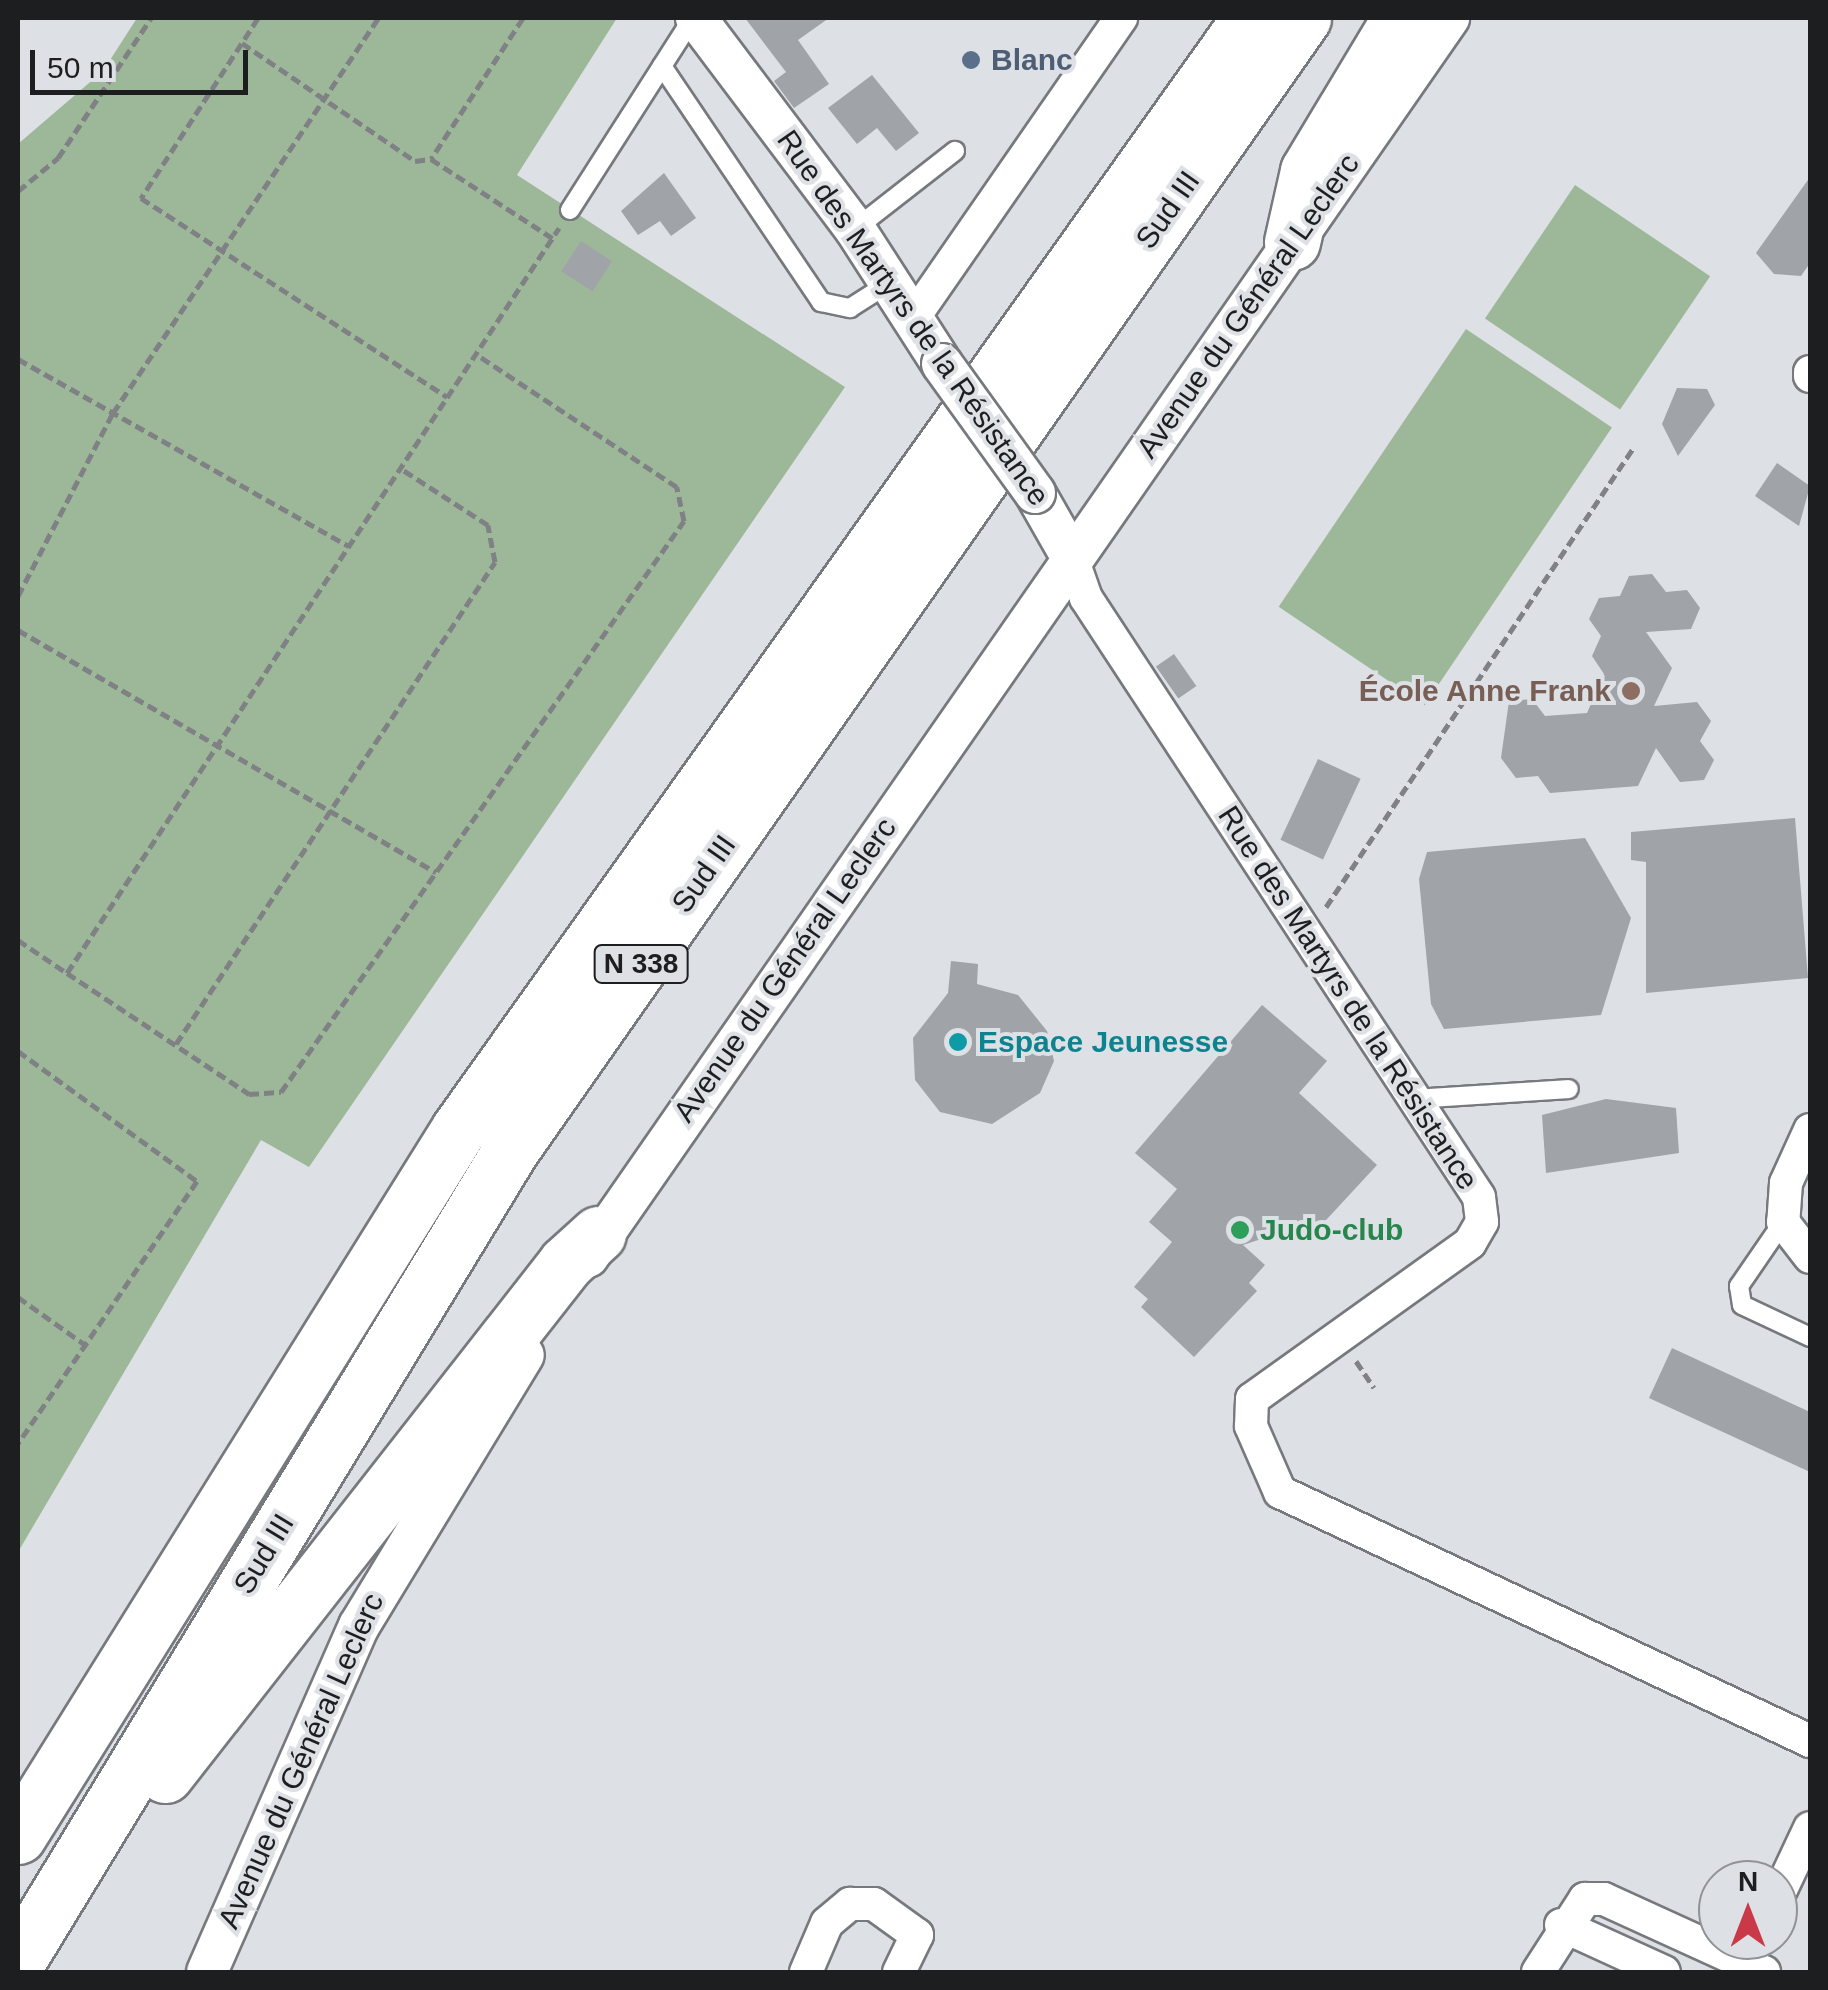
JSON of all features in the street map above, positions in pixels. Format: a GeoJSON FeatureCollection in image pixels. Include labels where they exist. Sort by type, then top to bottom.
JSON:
{"type":"FeatureCollection","features":[{"type":"Feature","properties":{"kind":"highway","name":"Sud III"},"geometry":{"type":"LineString","coordinates":[[18,1836],[459,1128],[1250,18]]}},
{"type":"Feature","properties":{"kind":"highway","name":"Sud III"},"geometry":{"type":"LineString","coordinates":[[28,1942],[510,1151],[1303,18]]}},
{"type":"Feature","properties":{"kind":"highway"},"geometry":{"type":"LineString","coordinates":[[1292,242],[1308,170],[1400,18]]}},
{"type":"Feature","properties":{"kind":"highway"},"geometry":{"type":"LineString","coordinates":[[28,1942],[598,1234]]}},
{"type":"Feature","properties":{"kind":"street","name":"Rue des Martyrs de la Résistance"},"geometry":{"type":"LineString","coordinates":[[694,18],[856,229],[942,364],[1035,492],[1072,558],[1086,598],[1479,1197],[1482,1222],[1470,1243],[1252,1399],[1252,1426],[1280,1492],[1810,1741]]}},
{"type":"Feature","properties":{"kind":"street"},"geometry":{"type":"LineString","coordinates":[[914,317],[1121,18]]}},
{"type":"Feature","properties":{"kind":"street","name":"Avenue du Général Leclerc"},"geometry":{"type":"LineString","coordinates":[[207,1972],[359,1626],[598,1234],[1449,18]]}},
{"type":"Feature","properties":{"kind":"street"},"geometry":{"type":"LineString","coordinates":[[1810,1130],[1786,1182],[1783,1222],[1810,1257]]}},
{"type":"Feature","properties":{"kind":"street"},"geometry":{"type":"LineString","coordinates":[[1795,1860],[1810,1828]]}},
{"type":"Feature","properties":{"kind":"street"},"geometry":{"type":"LineString","coordinates":[[1538,1972],[1561,1925],[1585,1899],[1604,1899],[1752,1962]]}},
{"type":"Feature","properties":{"kind":"street"},"geometry":{"type":"LineString","coordinates":[[806,1972],[827,1924],[850,1904],[874,1904],[917,1935],[900,1972]]}},
{"type":"Feature","properties":{"kind":"street"},"geometry":{"type":"LineString","coordinates":[[1561,1925],[1664,1972]]}},
{"type":"Feature","properties":{"kind":"lane"},"geometry":{"type":"LineString","coordinates":[[570,210],[694,18]]}},
{"type":"Feature","properties":{"kind":"lane"},"geometry":{"type":"LineString","coordinates":[[662,66],[820,302],[850,308],[891,282]]}},
{"type":"Feature","properties":{"kind":"lane"},"geometry":{"type":"LineString","coordinates":[[856,229],[955,151]]}},
{"type":"Feature","properties":{"kind":"lane"},"geometry":{"type":"LineString","coordinates":[[1415,1100],[1570,1089]]}},
{"type":"Feature","properties":{"kind":"lane"},"geometry":{"type":"LineString","coordinates":[[1783,1222],[1739,1286],[1742,1306],[1810,1337]]}},
{"type":"Feature","properties":{"kind":"path"},"geometry":{"type":"LineString","coordinates":[[18,191],[58,158],[150,18]]}},
{"type":"Feature","properties":{"kind":"path"},"geometry":{"type":"LineString","coordinates":[[258,18],[141,198],[217,254],[447,398]]}},
{"type":"Feature","properties":{"kind":"path"},"geometry":{"type":"LineString","coordinates":[[18,596],[113,413],[378,18]]}},
{"type":"Feature","properties":{"kind":"path"},"geometry":{"type":"LineString","coordinates":[[431,159],[523,18]]}},
{"type":"Feature","properties":{"kind":"path"},"geometry":{"type":"LineString","coordinates":[[242,43],[414,161],[431,159],[552,238]]}},
{"type":"Feature","properties":{"kind":"path"},"geometry":{"type":"LineString","coordinates":[[67,973],[570,210]]}},
{"type":"Feature","properties":{"kind":"path"},"geometry":{"type":"LineString","coordinates":[[18,940],[249,1094],[281,1092],[686,509],[677,487],[476,354]]}},
{"type":"Feature","properties":{"kind":"path"},"geometry":{"type":"LineString","coordinates":[[18,360],[348,546]]}},
{"type":"Feature","properties":{"kind":"path"},"geometry":{"type":"LineString","coordinates":[[1308,935],[1634,448]]}},
{"type":"Feature","properties":{"kind":"path"},"geometry":{"type":"LineString","coordinates":[[175,1044],[495,562],[488,525],[400,468]]}},
{"type":"Feature","properties":{"kind":"path"},"geometry":{"type":"LineString","coordinates":[[18,630],[334,805],[436,872]]}},
{"type":"Feature","properties":{"kind":"path"},"geometry":{"type":"LineString","coordinates":[[18,1051],[197,1181],[18,1442]]}},
{"type":"Feature","properties":{"kind":"path"},"geometry":{"type":"LineString","coordinates":[[18,1297],[87,1346]]}},
{"type":"Feature","properties":{"kind":"green space"},"geometry":{"type":"Polygon","coordinates":[[[137,18],[617,18],[517,175],[845,387],[309,1167],[261,1140],[18,1552],[18,144],[103,71],[137,18]]]}},
{"type":"Feature","properties":{"kind":"green space"},"geometry":{"type":"Polygon","coordinates":[[[1575,185],[1710,276],[1620,410],[1485,318],[1575,185]]]}},
{"type":"Feature","properties":{"kind":"green space"},"geometry":{"type":"Polygon","coordinates":[[[1466,329],[1612,427],[1425,705],[1279,607],[1466,329]]]}},
{"type":"Feature","properties":{"kind":"building"},"geometry":{"type":"Polygon","coordinates":[[[745,18],[829,18],[798,40],[829,84],[794,108],[774,81],[786,72],[745,18]]]}},
{"type":"Feature","properties":{"kind":"building"},"geometry":{"type":"Polygon","coordinates":[[[872,75],[919,133],[896,151],[877,128],[857,144],[828,108],[872,75]]]}},
{"type":"Feature","properties":{"kind":"building"},"geometry":{"type":"Polygon","coordinates":[[[664,173],[696,218],[671,236],[660,221],[638,235],[621,211],[664,173]]]}},
{"type":"Feature","properties":{"kind":"building"},"geometry":{"type":"Polygon","coordinates":[[[1810,177],[1810,263],[1801,276],[1774,274],[1756,253],[1810,177]]]}},
{"type":"Feature","properties":{"kind":"building"},"geometry":{"type":"Polygon","coordinates":[[[581,241],[612,261],[592,291],[561,271],[581,241]]]}},
{"type":"Feature","properties":{"kind":"building"},"geometry":{"type":"Polygon","coordinates":[[[1677,388],[1707,389],[1715,405],[1678,456],[1662,424],[1677,388]]]}},
{"type":"Feature","properties":{"kind":"building"},"geometry":{"type":"Polygon","coordinates":[[[1777,463],[1810,486],[1799,526],[1755,496],[1777,463]]]}},
{"type":"Feature","properties":{"kind":"building","name":"École Anne Frank"},"geometry":{"type":"Polygon","coordinates":[[[1652,574],[1666,592],[1687,590],[1700,608],[1691,629],[1646,632],[1672,668],[1654,706],[1697,702],[1711,721],[1700,741],[1714,760],[1704,780],[1680,782],[1656,748],[1638,786],[1550,793],[1538,776],[1516,778],[1501,758],[1509,701],[1532,699],[1545,716],[1587,713],[1604,674],[1592,656],[1601,636],[1589,619],[1599,598],[1620,596],[1629,576],[1652,574]]]}},
{"type":"Feature","properties":{"kind":"building"},"geometry":{"type":"Polygon","coordinates":[[[1174,654],[1196,686],[1178,699],[1156,667],[1174,654]]]}},
{"type":"Feature","properties":{"kind":"building"},"geometry":{"type":"Polygon","coordinates":[[[1318,759],[1361,779],[1323,860],[1280,840],[1318,759]]]}},
{"type":"Feature","properties":{"kind":"building"},"geometry":{"type":"Polygon","coordinates":[[[1795,818],[1808,978],[1646,993],[1646,862],[1631,860],[1631,832],[1795,818]]]}},
{"type":"Feature","properties":{"kind":"building"},"geometry":{"type":"Polygon","coordinates":[[[1585,838],[1631,918],[1601,1015],[1444,1029],[1431,1004],[1419,879],[1427,852],[1585,838]]]}},
{"type":"Feature","properties":{"kind":"building","name":"Espace Jeunesse"},"geometry":{"type":"Polygon","coordinates":[[[951,961],[978,964],[977,984],[1018,995],[1047,1031],[1054,1061],[1040,1093],[992,1124],[940,1112],[915,1080],[913,1038],[948,993],[951,961]]]}},
{"type":"Feature","properties":{"kind":"building"},"geometry":{"type":"Polygon","coordinates":[[[1262,1005],[1327,1061],[1299,1093],[1377,1165],[1315,1232],[1307,1224],[1243,1245],[1265,1265],[1249,1283],[1257,1291],[1194,1357],[1141,1307],[1148,1299],[1134,1287],[1172,1242],[1149,1222],[1177,1189],[1135,1153],[1262,1005]]]}},
{"type":"Feature","properties":{"kind":"building"},"geometry":{"type":"Polygon","coordinates":[[[1606,1099],[1676,1108],[1679,1153],[1546,1173],[1542,1115],[1606,1099]]]}},
{"type":"Feature","properties":{"kind":"building"},"geometry":{"type":"Polygon","coordinates":[[[1672,1348],[1810,1412],[1810,1472],[1649,1398],[1672,1348]]]}},
{"type":"Feature","properties":{"kind":"place","name":"Blanc"},"geometry":{"type":"Point","coordinates":[971,60]}},
{"type":"Feature","properties":{"kind":"place","name":"École Anne Frank"},"geometry":{"type":"Point","coordinates":[1631,691]}},
{"type":"Feature","properties":{"kind":"place","name":"Espace Jeunesse"},"geometry":{"type":"Point","coordinates":[958,1042]}},
{"type":"Feature","properties":{"kind":"place","name":"Judo-club"},"geometry":{"type":"Point","coordinates":[1240,1230]}}]}
